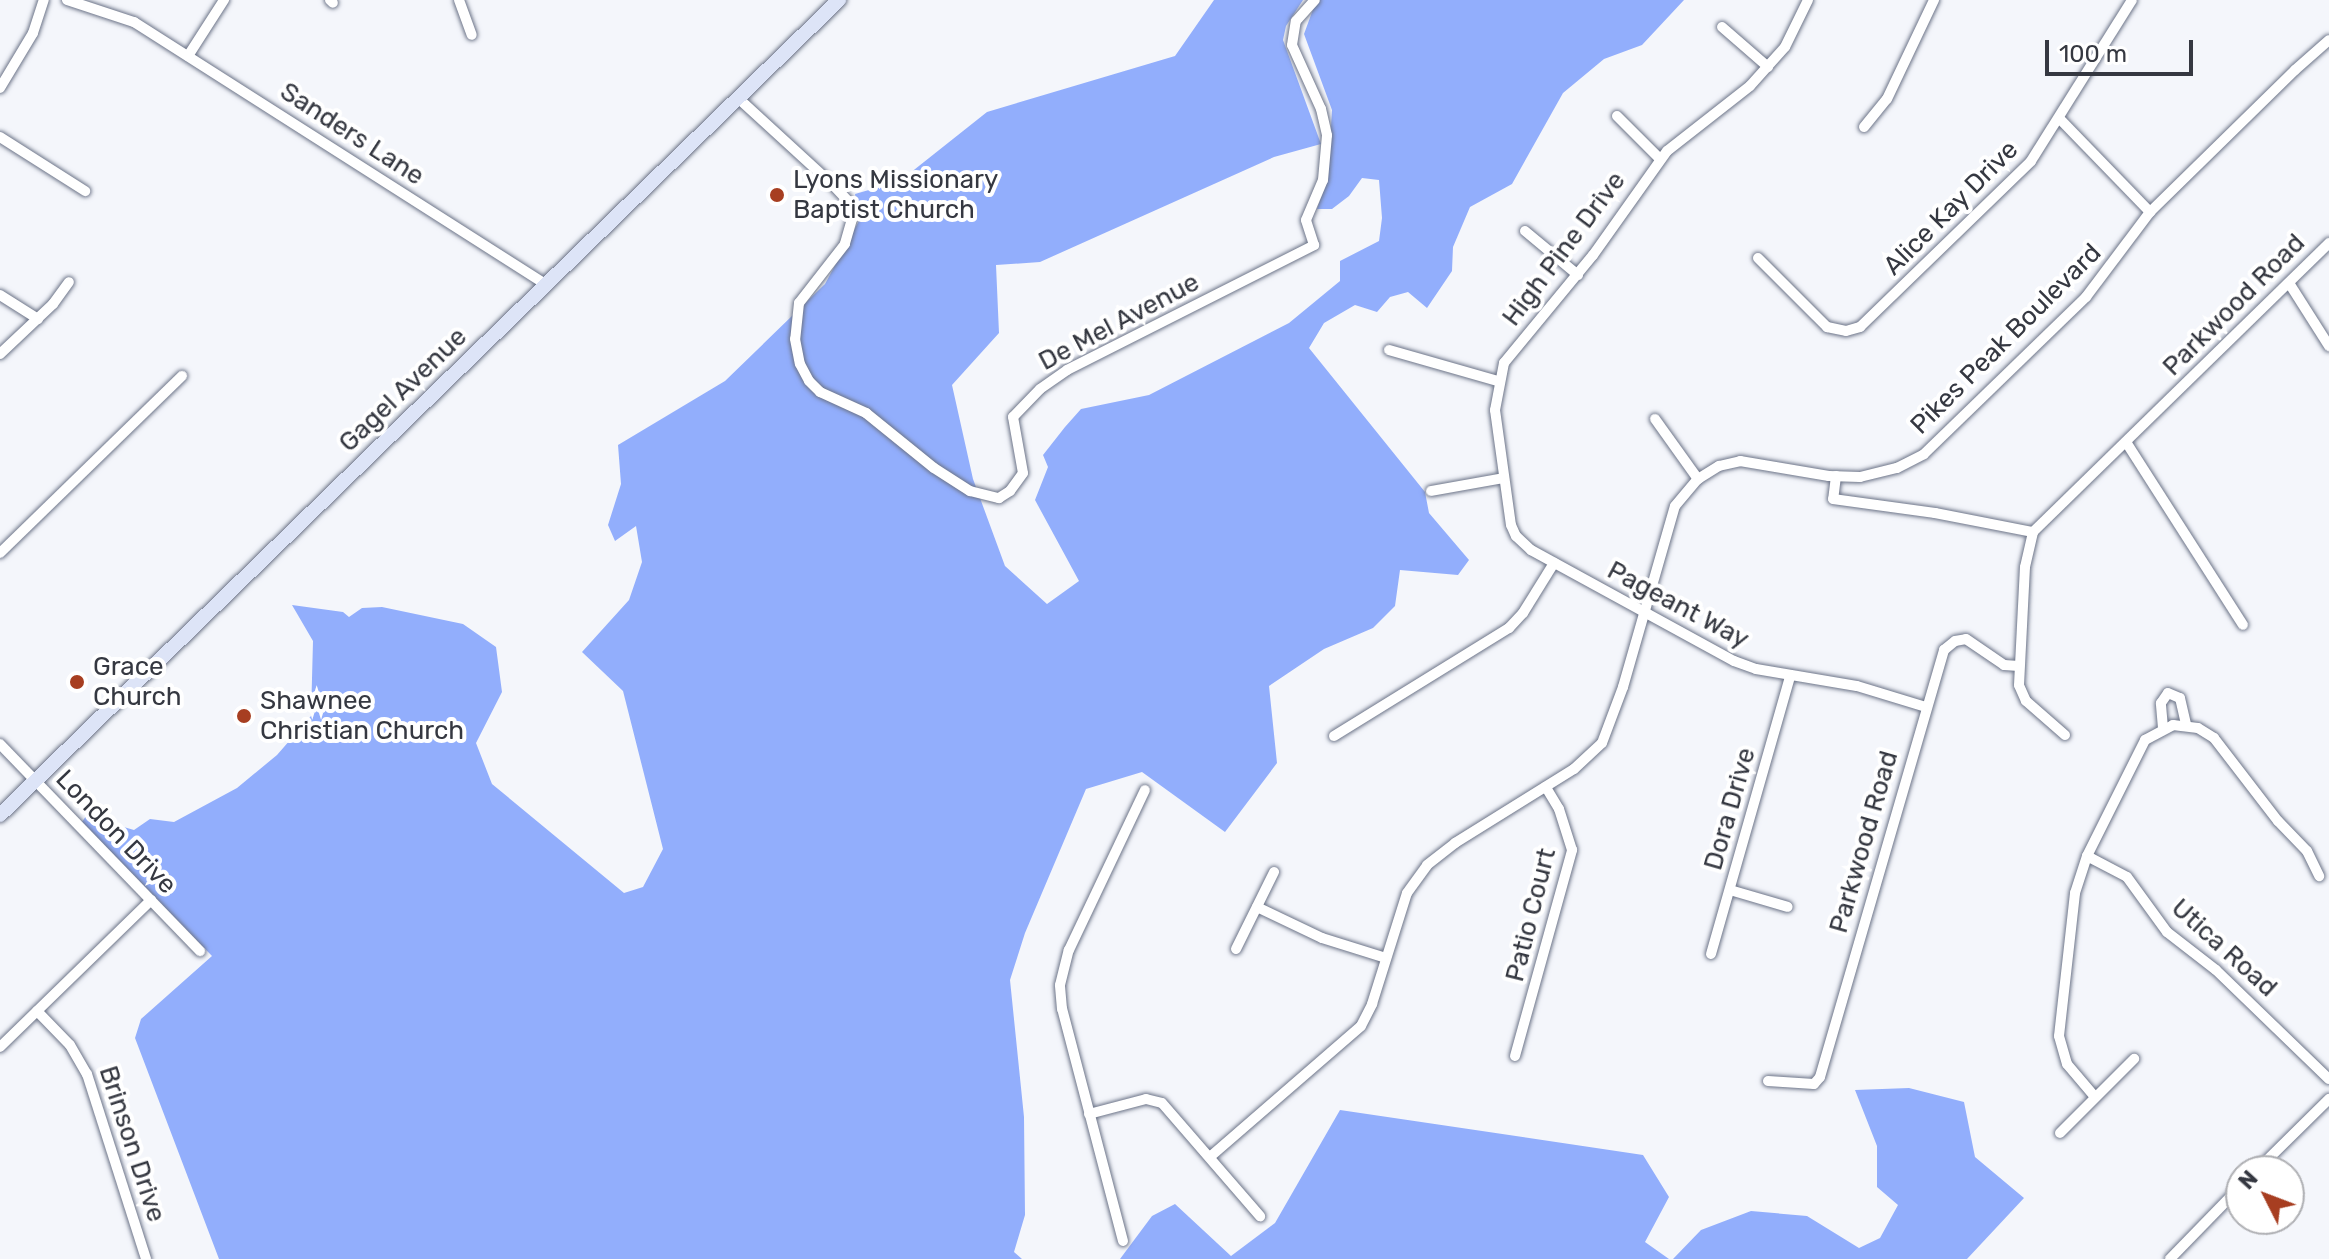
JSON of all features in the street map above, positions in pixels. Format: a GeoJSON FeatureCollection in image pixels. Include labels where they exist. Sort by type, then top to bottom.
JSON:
{"type":"FeatureCollection","features":[{"type":"Feature","properties":{"kind":"street"},"geometry":{"type":"LineString","coordinates":[[0,88],[33,33],[44,0]]}},
{"type":"Feature","properties":{"kind":"street","name":"Sanders Lane"},"geometry":{"type":"LineString","coordinates":[[67,0],[134,22],[546,284]]}},
{"type":"Feature","properties":{"kind":"street"},"geometry":{"type":"LineString","coordinates":[[188,56],[224,0]]}},
{"type":"Feature","properties":{"kind":"street"},"geometry":{"type":"LineString","coordinates":[[459,0],[472,35]]}},
{"type":"Feature","properties":{"kind":"street","name":"Gagel Avenue"},"geometry":{"type":"LineString","coordinates":[[0,815],[839,0]]}},
{"type":"Feature","properties":{"kind":"street","name":"De Mel Avenue"},"geometry":{"type":"LineString","coordinates":[[738,98],[848,201],[850,234],[799,303],[795,339],[800,364],[809,381],[820,392],[866,413],[934,468],[970,491],[999,498],[1010,491],[1023,473],[1013,417],[1040,389],[1067,370],[1314,245],[1306,220],[1323,180],[1327,135],[1321,109],[1292,45],[1296,21],[1315,0]]}},
{"type":"Feature","properties":{"kind":"street","name":"High Pine Drive"},"geometry":{"type":"LineString","coordinates":[[1554,563],[1523,545],[1516,536],[1495,410],[1498,381],[1509,357],[1578,275],[1660,159],[1768,67],[1785,47],[1808,0]]}},
{"type":"Feature","properties":{"kind":"street"},"geometry":{"type":"LineString","coordinates":[[1864,127],[1887,99],[1934,0]]}},
{"type":"Feature","properties":{"kind":"street","name":"Alice Kay Drive"},"geometry":{"type":"LineString","coordinates":[[1758,258],[1827,327],[1846,331],[1860,327],[2031,161],[2132,0]]}},
{"type":"Feature","properties":{"kind":"street"},"geometry":{"type":"LineString","coordinates":[[1722,27],[1768,67]]}},
{"type":"Feature","properties":{"kind":"street","name":"Pikes Peak Boulevard"},"geometry":{"type":"LineString","coordinates":[[1211,1156],[1354,1035],[1366,1017],[1407,893],[1427,865],[1455,843],[1587,759],[1602,743],[1612,722],[1675,506],[1698,479],[1719,466],[1740,461],[1860,477],[1897,468],[1936,444],[2086,297],[2150,212],[2295,70],[2327,44]]}},
{"type":"Feature","properties":{"kind":"street"},"geometry":{"type":"LineString","coordinates":[[1617,116],[1660,159]]}},
{"type":"Feature","properties":{"kind":"street"},"geometry":{"type":"LineString","coordinates":[[2059,118],[2150,212]]}},
{"type":"Feature","properties":{"kind":"street"},"geometry":{"type":"LineString","coordinates":[[0,137],[85,191]]}},
{"type":"Feature","properties":{"kind":"street"},"geometry":{"type":"LineString","coordinates":[[1525,231],[1578,275]]}},
{"type":"Feature","properties":{"kind":"street","name":"Parkwood Road"},"geometry":{"type":"LineString","coordinates":[[2033,532],[2329,243]]}},
{"type":"Feature","properties":{"kind":"street"},"geometry":{"type":"LineString","coordinates":[[0,354],[38,319],[69,282]]}},
{"type":"Feature","properties":{"kind":"street"},"geometry":{"type":"LineString","coordinates":[[2289,283],[2329,346]]}},
{"type":"Feature","properties":{"kind":"street"},"geometry":{"type":"LineString","coordinates":[[0,295],[38,319]]}},
{"type":"Feature","properties":{"kind":"street"},"geometry":{"type":"LineString","coordinates":[[1389,350],[1498,381]]}},
{"type":"Feature","properties":{"kind":"street"},"geometry":{"type":"LineString","coordinates":[[0,553],[182,376]]}},
{"type":"Feature","properties":{"kind":"street"},"geometry":{"type":"LineString","coordinates":[[1655,419],[1698,479]]}},
{"type":"Feature","properties":{"kind":"street"},"geometry":{"type":"LineString","coordinates":[[2126,442],[2243,625]]}},
{"type":"Feature","properties":{"kind":"street"},"geometry":{"type":"LineString","coordinates":[[1836,476],[1833,499],[1935,513],[2033,532],[2027,547],[2019,666],[2021,694],[2065,735]]}},
{"type":"Feature","properties":{"kind":"street"},"geometry":{"type":"LineString","coordinates":[[1431,491],[1504,478]]}},
{"type":"Feature","properties":{"kind":"street"},"geometry":{"type":"LineString","coordinates":[[1334,736],[1509,628],[1523,613],[1554,563]]}},
{"type":"Feature","properties":{"kind":"street","name":"Pageant Way"},"geometry":{"type":"LineString","coordinates":[[1554,563],[1734,661],[1790,676],[1857,686],[1926,707]]}},
{"type":"Feature","properties":{"kind":"street","name":"Parkwood Road"},"geometry":{"type":"LineString","coordinates":[[1768,1081],[1814,1084],[1820,1077],[1944,650],[1955,641],[1974,641],[2004,665],[2019,666]]}},
{"type":"Feature","properties":{"kind":"street","name":"Dora Drive"},"geometry":{"type":"LineString","coordinates":[[1711,954],[1790,676]]}},
{"type":"Feature","properties":{"kind":"street"},"geometry":{"type":"LineString","coordinates":[[2163,728],[2161,703],[2168,693],[2180,698],[2186,725]]}},
{"type":"Feature","properties":{"kind":"street"},"geometry":{"type":"LineString","coordinates":[[2095,1097],[2067,1064],[2059,1036],[2075,893],[2087,856],[2139,749],[2163,728],[2186,725],[2214,738],[2278,821],[2307,851],[2319,876]]}},
{"type":"Feature","properties":{"kind":"street","name":"London Drive"},"geometry":{"type":"LineString","coordinates":[[0,744],[200,951]]}},
{"type":"Feature","properties":{"kind":"street","name":"Patio Court"},"geometry":{"type":"LineString","coordinates":[[1515,1056],[1572,850],[1559,809],[1546,787]]}},
{"type":"Feature","properties":{"kind":"street"},"geometry":{"type":"LineString","coordinates":[[1123,1241],[1062,1009],[1062,972],[1074,939],[1145,790]]}},
{"type":"Feature","properties":{"kind":"street","name":"Utica Road"},"geometry":{"type":"LineString","coordinates":[[2087,856],[2127,877],[2167,932],[2216,970],[2329,1079]]}},
{"type":"Feature","properties":{"kind":"street"},"geometry":{"type":"LineString","coordinates":[[1236,949],[1274,872]]}},
{"type":"Feature","properties":{"kind":"street"},"geometry":{"type":"LineString","coordinates":[[1730,890],[1788,907]]}},
{"type":"Feature","properties":{"kind":"street"},"geometry":{"type":"LineString","coordinates":[[0,1047],[151,900]]}},
{"type":"Feature","properties":{"kind":"street"},"geometry":{"type":"LineString","coordinates":[[1257,907],[1322,938],[1386,958]]}},
{"type":"Feature","properties":{"kind":"street","name":"Brinson Drive"},"geometry":{"type":"LineString","coordinates":[[37,1011],[70,1045],[87,1074],[146,1259]]}},
{"type":"Feature","properties":{"kind":"street"},"geometry":{"type":"LineString","coordinates":[[2060,1133],[2134,1059]]}},
{"type":"Feature","properties":{"kind":"street"},"geometry":{"type":"LineString","coordinates":[[1089,1114],[1146,1099],[1162,1103],[1260,1216]]}},
{"type":"Feature","properties":{"kind":"street"},"geometry":{"type":"LineString","coordinates":[[2272,1155],[2329,1099]]}},
{"type":"Feature","properties":{"kind":"street"},"geometry":{"type":"LineString","coordinates":[[2170,1259],[2225,1202]]}},
{"type":"Feature","properties":{"kind":"shaded area"},"geometry":{"type":"Polygon","coordinates":[[[1214,0],[1303,0],[1286,26],[1283,40],[1321,144],[1274,157],[1040,262],[996,265],[999,333],[952,385],[973,479],[1005,566],[1047,604],[1079,581],[1035,500],[1048,467],[1043,455],[1081,409],[1149,395],[1289,323],[1340,281],[1340,261],[1379,241],[1382,218],[1379,180],[1362,178],[1349,196],[1332,209],[1317,209],[1328,177],[1332,110],[1304,34],[1315,4],[1320,0],[1684,0],[1642,45],[1604,59],[1563,93],[1512,184],[1470,207],[1453,247],[1452,271],[1427,308],[1408,292],[1390,297],[1377,312],[1355,305],[1324,323],[1309,348],[1425,492],[1429,513],[1469,560],[1458,575],[1400,570],[1395,606],[1373,628],[1324,649],[1269,686],[1277,763],[1225,832],[1142,772],[1086,789],[1025,933],[1010,980],[1024,1117],[1025,1215],[1014,1252],[1022,1259],[219,1259],[135,1038],[141,1019],[212,956],[82,822],[86,816],[134,830],[150,819],[174,822],[237,788],[277,755],[311,716],[313,641],[292,605],[343,612],[349,617],[362,608],[382,607],[463,624],[496,647],[502,692],[476,743],[492,784],[624,893],[643,887],[663,849],[623,691],[582,652],[629,600],[642,562],[636,526],[615,541],[608,525],[621,484],[618,445],[725,381],[825,284],[860,219],[855,194],[900,181],[987,112],[1175,56],[1214,0]]]}},
{"type":"Feature","properties":{"kind":"shaded area"},"geometry":{"type":"Polygon","coordinates":[[[1909,1088],[1964,1102],[1975,1157],[2024,1198],[1967,1259],[1673,1259],[1701,1230],[1751,1211],[1807,1216],[1859,1248],[1880,1238],[1898,1205],[1877,1187],[1877,1146],[1855,1090],[1909,1088]]]}},
{"type":"Feature","properties":{"kind":"shaded area"},"geometry":{"type":"Polygon","coordinates":[[[1340,1110],[1643,1155],[1669,1197],[1645,1242],[1669,1259],[1120,1259],[1152,1216],[1175,1204],[1231,1256],[1275,1223],[1340,1110]]]}},
{"type":"Feature","properties":{"kind":"place","name":"Lyons Missionary Baptist Church"},"geometry":{"type":"Point","coordinates":[777,195]}},
{"type":"Feature","properties":{"kind":"place","name":"Grace Church"},"geometry":{"type":"Point","coordinates":[77,682]}},
{"type":"Feature","properties":{"kind":"place","name":"Shawnee Christian Church"},"geometry":{"type":"Point","coordinates":[244,716]}}]}
